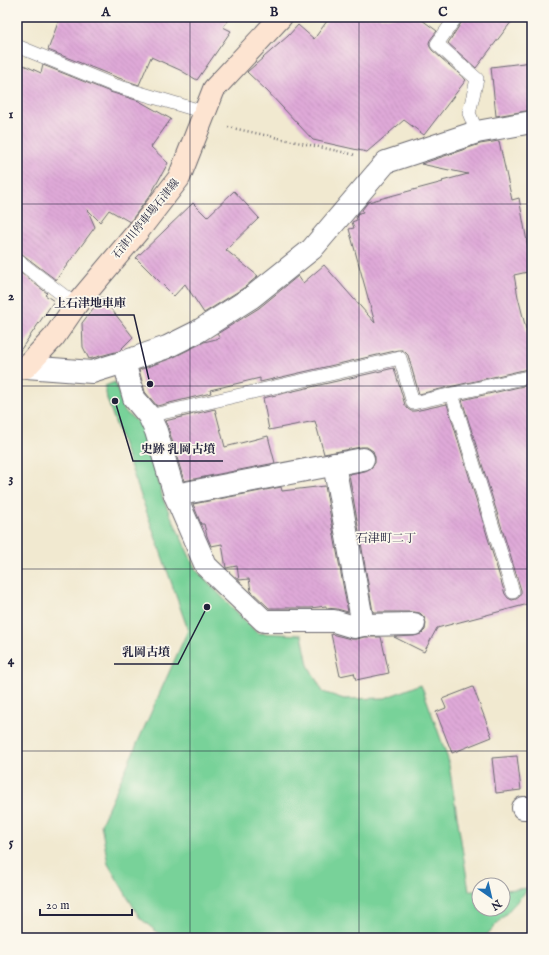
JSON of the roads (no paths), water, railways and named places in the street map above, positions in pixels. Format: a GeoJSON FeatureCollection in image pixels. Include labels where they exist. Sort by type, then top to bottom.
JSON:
{"type":"FeatureCollection","features":[{"type":"Feature","properties":{"kind":"main road","name":"石津川停車場石津線"},"geometry":{"type":"LineString","coordinates":[[22,367],[54,338],[76,305],[139,230],[179,178],[214,89],[281,17]]}},
{"type":"Feature","properties":{"kind":"street"},"geometry":{"type":"LineString","coordinates":[[22,367],[92,372],[167,347],[197,332],[252,297],[312,249],[386,162],[477,132],[532,122]]}},
{"type":"Feature","properties":{"kind":"street"},"geometry":{"type":"LineString","coordinates":[[124,362],[134,398],[150,416],[175,495],[206,566],[264,621],[334,621],[354,627],[363,625],[414,624]]}},
{"type":"Feature","properties":{"kind":"street"},"geometry":{"type":"LineString","coordinates":[[175,495],[363,459]]}},
{"type":"Feature","properties":{"kind":"street"},"geometry":{"type":"LineString","coordinates":[[334,464],[363,625]]}},
{"type":"Feature","properties":{"kind":"lane"},"geometry":{"type":"LineString","coordinates":[[456,17],[437,44],[477,79],[469,113],[477,132]]}},
{"type":"Feature","properties":{"kind":"lane"},"geometry":{"type":"LineString","coordinates":[[17,46],[113,85],[203,117]]}},
{"type":"Feature","properties":{"kind":"lane"},"geometry":{"type":"LineString","coordinates":[[17,260],[76,305]]}},
{"type":"Feature","properties":{"kind":"lane"},"geometry":{"type":"LineString","coordinates":[[150,416],[400,358],[413,403],[532,376]]}},
{"type":"Feature","properties":{"kind":"lane"},"geometry":{"type":"LineString","coordinates":[[452,394],[513,592]]}},
{"type":"Feature","properties":{"kind":"place","name":"上石津地車庫"},"geometry":{"type":"Point","coordinates":[150,384]}},
{"type":"Feature","properties":{"kind":"place","name":"史跡 乳岡古墳"},"geometry":{"type":"Point","coordinates":[115,401]}},
{"type":"Feature","properties":{"kind":"place","name":"乳岡古墳"},"geometry":{"type":"Point","coordinates":[207,607]}},
{"type":"Feature","properties":{"kind":"district","name":"石津町二丁"},"geometry":{"type":"Point","coordinates":[386,538]}}]}
